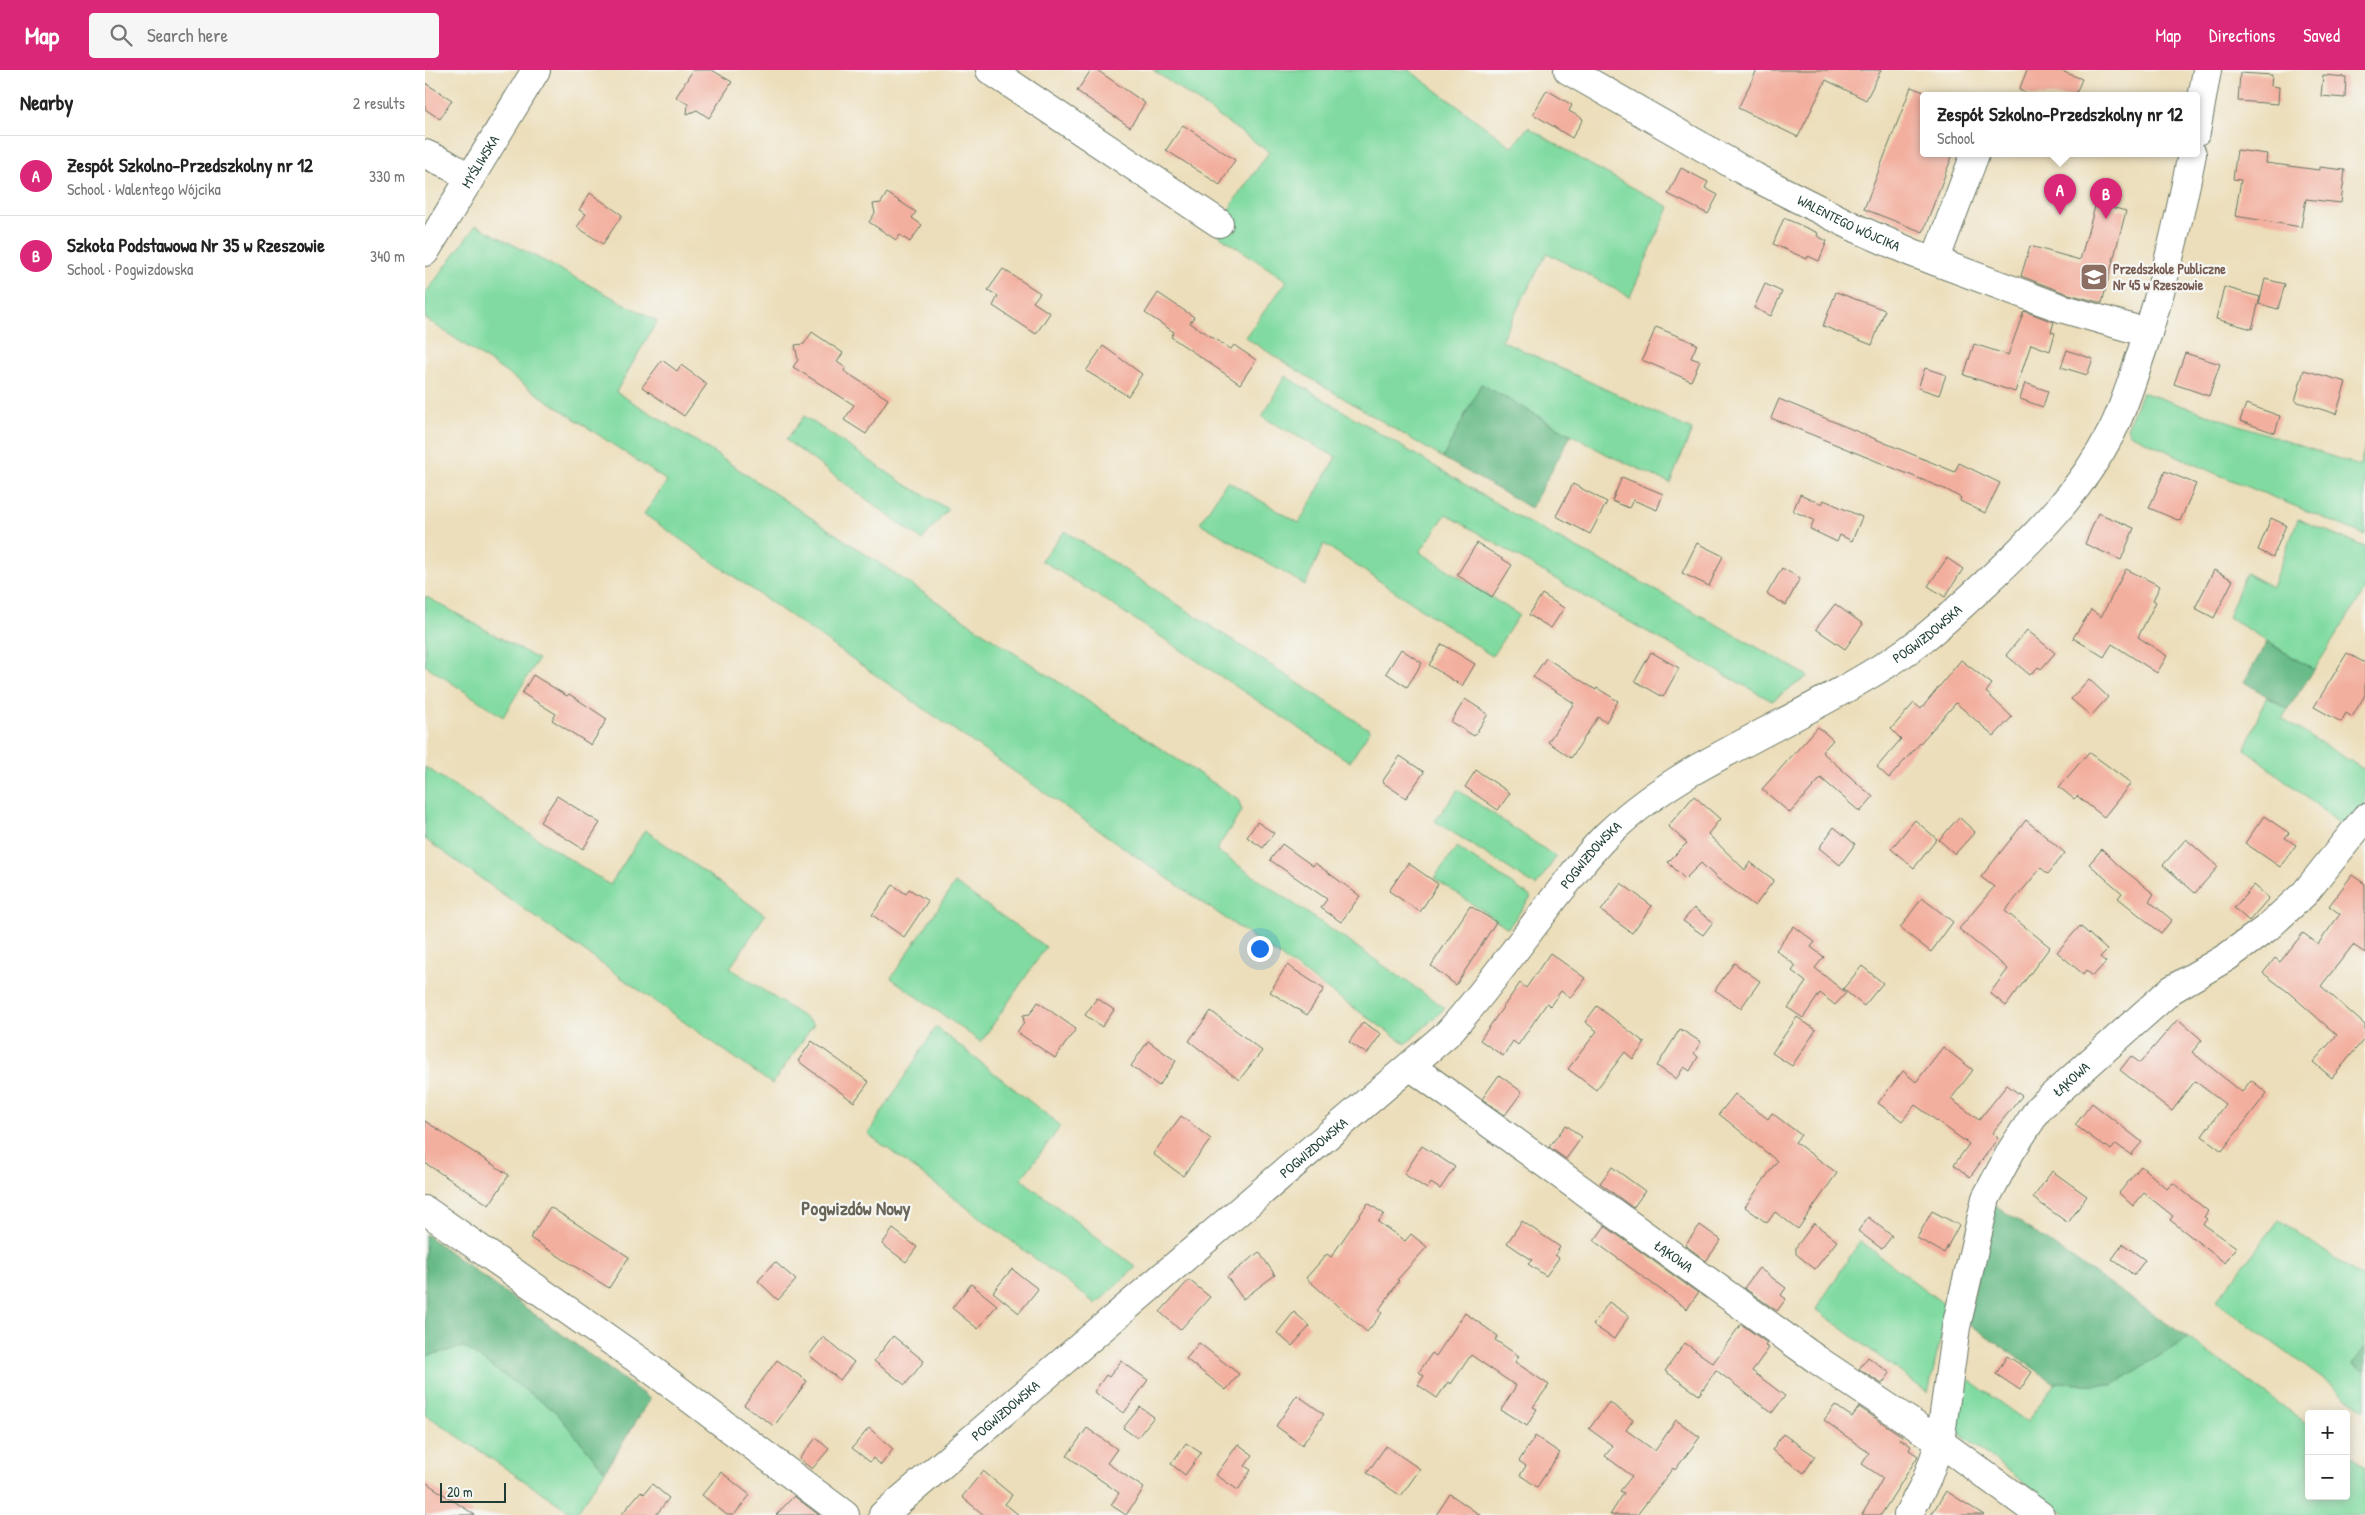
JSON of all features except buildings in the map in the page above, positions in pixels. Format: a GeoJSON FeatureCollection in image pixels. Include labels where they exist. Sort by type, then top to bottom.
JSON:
{"type":"FeatureCollection","features":[{"type":"Feature","properties":{"kind":"street","name":"MYŚLIWSKA"},"geometry":{"type":"LineString","coordinates":[[425,252],[536,70]]}},
{"type":"Feature","properties":{"kind":"street"},"geometry":{"type":"LineString","coordinates":[[990,70],[1219,223]]}},
{"type":"Feature","properties":{"kind":"street","name":"WALENTEGO WÓJCIKA"},"geometry":{"type":"LineString","coordinates":[[1568,70],[1755,177],[1858,229],[1935,261],[2061,308],[2148,333]]}},
{"type":"Feature","properties":{"kind":"street"},"geometry":{"type":"LineString","coordinates":[[2200,109],[2207,70]]}},
{"type":"Feature","properties":{"kind":"street"},"geometry":{"type":"LineString","coordinates":[[432,155],[471,179]]}},
{"type":"Feature","properties":{"kind":"street"},"geometry":{"type":"LineString","coordinates":[[1935,261],[1974,157]]}},
{"type":"Feature","properties":{"kind":"street","name":"POGWIZDOWSKA"},"geometry":{"type":"LineString","coordinates":[[883,1515],[1448,1033],[1471,1008],[1585,860],[1607,834],[1637,808],[1691,772],[1897,658],[1930,633],[2023,548],[2077,487],[2111,432],[2131,384],[2148,333],[2171,249],[2191,157]]}},
{"type":"Feature","properties":{"kind":"street","name":"ŁĄKOWA"},"geometry":{"type":"LineString","coordinates":[[1908,1515],[1926,1481],[1940,1442],[1956,1327],[1986,1198],[2011,1151],[2039,1108],[2171,990],[2227,957],[2267,928],[2305,893],[2365,818]]}},
{"type":"Feature","properties":{"kind":"street","name":"ŁĄKOWA"},"geometry":{"type":"LineString","coordinates":[[1410,1066],[1816,1359],[1940,1442]]}},
{"type":"Feature","properties":{"kind":"street"},"geometry":{"type":"LineString","coordinates":[[425,1210],[643,1364],[845,1515]]}},
{"type":"Feature","properties":{"kind":"street"},"geometry":{"type":"LineString","coordinates":[[1940,1442],[2040,1515]]}},
{"type":"Feature","properties":{"kind":"green space"},"geometry":{"type":"Polygon","coordinates":[[[1153,70],[1409,70],[1512,147],[1528,127],[1589,164],[1669,207],[1630,297],[1547,253],[1501,340],[1692,430],[1670,483],[1606,454],[1481,384],[1443,458],[1245,337],[1287,281],[1217,234],[1232,204],[1269,152],[1153,70]]]}},
{"type":"Feature","properties":{"kind":"green space"},"geometry":{"type":"Polygon","coordinates":[[[476,225],[657,321],[616,392],[699,443],[1008,649],[1238,799],[1242,811],[1216,850],[1445,1008],[1406,1044],[644,514],[667,481],[425,318],[425,294],[476,225]]]}},
{"type":"Feature","properties":{"kind":"green space"},"geometry":{"type":"Polygon","coordinates":[[[1285,376],[1527,522],[1627,574],[1808,676],[1772,701],[1601,606],[1446,514],[1420,552],[1519,615],[1492,656],[1324,544],[1305,585],[1200,523],[1227,481],[1299,523],[1336,457],[1262,417],[1285,376]]]}},
{"type":"Feature","properties":{"kind":"green space"},"geometry":{"type":"Polygon","coordinates":[[[1481,384],[1571,435],[1531,508],[1443,458],[1481,384]]]}},
{"type":"Feature","properties":{"kind":"green space"},"geometry":{"type":"Polygon","coordinates":[[[2142,392],[2360,466],[2365,446],[2365,535],[2212,472],[2130,434],[2127,428],[2142,392]]]}},
{"type":"Feature","properties":{"kind":"green space"},"geometry":{"type":"Polygon","coordinates":[[[804,416],[903,483],[948,509],[922,540],[786,440],[804,416]]]}},
{"type":"Feature","properties":{"kind":"green space"},"geometry":{"type":"Polygon","coordinates":[[[2298,519],[2365,547],[2365,590],[2314,670],[2228,617],[2246,573],[2272,587],[2298,519]]]}},
{"type":"Feature","properties":{"kind":"green space"},"geometry":{"type":"Polygon","coordinates":[[[1065,531],[1370,730],[1350,762],[1116,607],[1041,560],[1065,531]]]}},
{"type":"Feature","properties":{"kind":"green space"},"geometry":{"type":"Polygon","coordinates":[[[425,596],[538,659],[503,717],[425,665],[425,596]]]}},
{"type":"Feature","properties":{"kind":"green space"},"geometry":{"type":"Polygon","coordinates":[[[2267,642],[2314,670],[2288,709],[2244,682],[2267,642]]]}},
{"type":"Feature","properties":{"kind":"green space"},"geometry":{"type":"Polygon","coordinates":[[[2266,697],[2288,709],[2282,719],[2365,770],[2365,807],[2348,830],[2245,749],[2266,697]]]}},
{"type":"Feature","properties":{"kind":"green space"},"geometry":{"type":"Polygon","coordinates":[[[425,767],[610,885],[645,830],[765,915],[730,968],[814,1024],[772,1084],[425,839],[425,767]]]}},
{"type":"Feature","properties":{"kind":"green space"},"geometry":{"type":"Polygon","coordinates":[[[1458,790],[1556,857],[1536,886],[1435,821],[1458,790]]]}},
{"type":"Feature","properties":{"kind":"green space"},"geometry":{"type":"Polygon","coordinates":[[[1457,847],[1531,897],[1508,928],[1434,878],[1457,847]]]}},
{"type":"Feature","properties":{"kind":"green space"},"geometry":{"type":"Polygon","coordinates":[[[955,883],[1046,947],[981,1042],[891,978],[955,883]]]}},
{"type":"Feature","properties":{"kind":"green space"},"geometry":{"type":"Polygon","coordinates":[[[936,1027],[1061,1126],[1021,1179],[1136,1267],[1096,1304],[868,1134],[936,1027]]]}},
{"type":"Feature","properties":{"kind":"green space"},"geometry":{"type":"Polygon","coordinates":[[[1992,1203],[2188,1338],[2113,1385],[2055,1383],[1968,1323],[1992,1203]]]}},
{"type":"Feature","properties":{"kind":"green space"},"geometry":{"type":"Polygon","coordinates":[[[2279,1220],[2365,1279],[2365,1347],[2353,1364],[2365,1372],[2365,1410],[2216,1301],[2279,1220]]]}},
{"type":"Feature","properties":{"kind":"green space"},"geometry":{"type":"Polygon","coordinates":[[[425,1234],[650,1399],[605,1471],[555,1411],[464,1347],[425,1356],[425,1234]]]}},
{"type":"Feature","properties":{"kind":"green space"},"geometry":{"type":"Polygon","coordinates":[[[1860,1241],[1948,1307],[1928,1393],[1816,1309],[1860,1241]]]}},
{"type":"Feature","properties":{"kind":"green space"},"geometry":{"type":"Polygon","coordinates":[[[2188,1338],[2305,1422],[2305,1500],[2350,1500],[2350,1455],[2365,1466],[2365,1515],[2067,1515],[1952,1428],[1955,1370],[2027,1422],[2055,1383],[2113,1385],[2188,1338]]]}},
{"type":"Feature","properties":{"kind":"green space"},"geometry":{"type":"Polygon","coordinates":[[[464,1347],[555,1411],[605,1471],[575,1515],[425,1414],[425,1356],[464,1347]]]}},
{"type":"Feature","properties":{"kind":"green space"},"geometry":{"type":"Polygon","coordinates":[[[2365,1347],[2365,1372],[2353,1364],[2365,1347]]]}},
{"type":"Feature","properties":{"kind":"place","name":"Zespół Szkolno-Przedszkolny nr 12"},"geometry":{"type":"Point","coordinates":[2060,215]}},
{"type":"Feature","properties":{"kind":"place","name":"Szkoła Podstawowa Nr 35 w Rzeszowie"},"geometry":{"type":"Point","coordinates":[2106,219]}},
{"type":"Feature","properties":{"kind":"place","name":"Przedszkole Publiczne Nr 45 w Rzeszowie"},"geometry":{"type":"Point","coordinates":[2094,277]}},
{"type":"Feature","properties":{"kind":"district","name":"Pogwizdów Nowy"},"geometry":{"type":"Point","coordinates":[856,1208]}}]}
